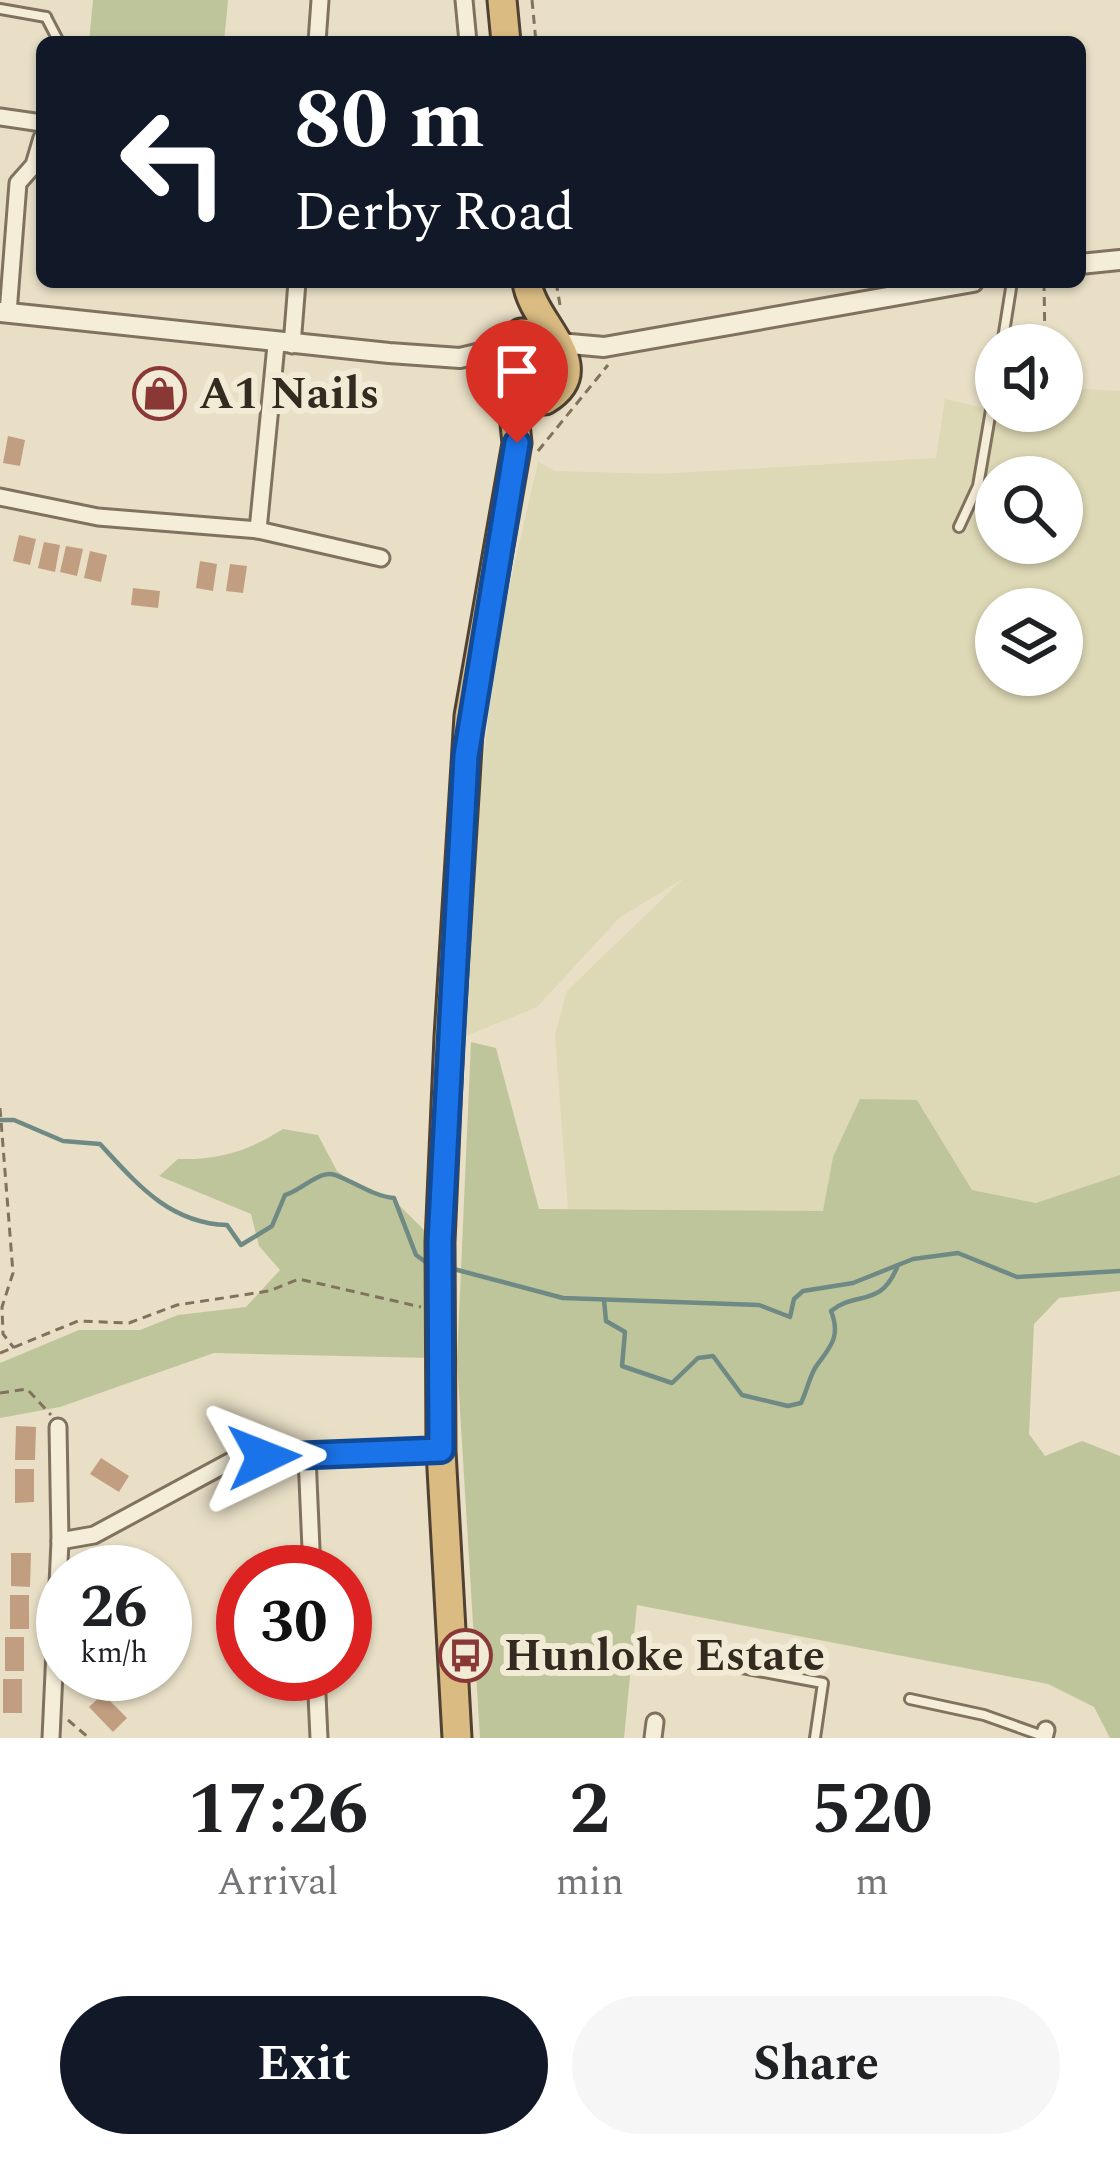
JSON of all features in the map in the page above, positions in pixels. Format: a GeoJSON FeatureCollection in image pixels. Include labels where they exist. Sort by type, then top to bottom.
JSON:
{"type":"FeatureCollection","features":[{"type":"Feature","properties":{"kind":"highway"},"geometry":{"type":"LineString","coordinates":[[502,0],[505,36]]}},
{"type":"Feature","properties":{"kind":"highway"},"geometry":{"type":"LineString","coordinates":[[524,454],[506,364],[526,288]]}},
{"type":"Feature","properties":{"kind":"highway"},"geometry":{"type":"LineString","coordinates":[[457,1738],[441,1450],[440,1242],[469,716],[524,454],[545,400],[565,382],[559,349],[528,288]]}},
{"type":"Feature","properties":{"kind":"highway"},"geometry":{"type":"LineString","coordinates":[[506,364],[530,331],[559,349]]}},
{"type":"Feature","properties":{"kind":"highway"},"geometry":{"type":"LineString","coordinates":[[506,364],[545,400]]}},
{"type":"Feature","properties":{"kind":"street"},"geometry":{"type":"LineString","coordinates":[[317,36],[320,0]]}},
{"type":"Feature","properties":{"kind":"street"},"geometry":{"type":"LineString","coordinates":[[464,0],[467,36]]}},
{"type":"Feature","properties":{"kind":"street"},"geometry":{"type":"LineString","coordinates":[[0,118],[36,123]]}},
{"type":"Feature","properties":{"kind":"street"},"geometry":{"type":"LineString","coordinates":[[36,158],[18,183],[4,313],[506,364]]}},
{"type":"Feature","properties":{"kind":"street"},"geometry":{"type":"LineString","coordinates":[[1086,264],[1120,260]]}},
{"type":"Feature","properties":{"kind":"street"},"geometry":{"type":"LineString","coordinates":[[259,530],[296,288]]}},
{"type":"Feature","properties":{"kind":"street"},"geometry":{"type":"LineString","coordinates":[[559,349],[610,351],[942,288]]}},
{"type":"Feature","properties":{"kind":"street"},"geometry":{"type":"LineString","coordinates":[[0,496],[98,517],[259,530],[381,558]]}},
{"type":"Feature","properties":{"kind":"street"},"geometry":{"type":"LineString","coordinates":[[50,1738],[60,1541],[58,1427]]}},
{"type":"Feature","properties":{"kind":"street"},"geometry":{"type":"LineString","coordinates":[[60,1541],[94,1535],[233,1460],[441,1450]]}},
{"type":"Feature","properties":{"kind":"street"},"geometry":{"type":"LineString","coordinates":[[307,1456],[311,1545]]}},
{"type":"Feature","properties":{"kind":"street"},"geometry":{"type":"LineString","coordinates":[[317,1701],[319,1738]]}},
{"type":"Feature","properties":{"kind":"lane"},"geometry":{"type":"LineString","coordinates":[[47,0],[46,17],[56,36]]}},
{"type":"Feature","properties":{"kind":"lane"},"geometry":{"type":"LineString","coordinates":[[0,9],[46,17]]}},
{"type":"Feature","properties":{"kind":"lane"},"geometry":{"type":"LineString","coordinates":[[1005,324],[1011,288]]}},
{"type":"Feature","properties":{"kind":"lane"},"geometry":{"type":"LineString","coordinates":[[959,527],[978,486],[987,432]]}},
{"type":"Feature","properties":{"kind":"lane"},"geometry":{"type":"LineString","coordinates":[[742,1668],[824,1683],[815,1738]]}},
{"type":"Feature","properties":{"kind":"lane"},"geometry":{"type":"LineString","coordinates":[[910,1700],[984,1715],[1045,1735]]}},
{"type":"Feature","properties":{"kind":"path"},"geometry":{"type":"LineString","coordinates":[[532,0],[535,36]]}},
{"type":"Feature","properties":{"kind":"path"},"geometry":{"type":"LineString","coordinates":[[1044,288],[1045,324]]}},
{"type":"Feature","properties":{"kind":"path"},"geometry":{"type":"LineString","coordinates":[[524,454],[610,351]]}},
{"type":"Feature","properties":{"kind":"path"},"geometry":{"type":"LineString","coordinates":[[2,1110],[3,1186],[13,1274],[2,1307],[3,1334],[14,1350]]}},
{"type":"Feature","properties":{"kind":"path"},"geometry":{"type":"LineString","coordinates":[[0,1353],[78,1321],[129,1323],[177,1305],[221,1300],[299,1280],[440,1296]]}},
{"type":"Feature","properties":{"kind":"path"},"geometry":{"type":"LineString","coordinates":[[0,1393],[27,1389],[40,1396],[58,1427]]}},
{"type":"Feature","properties":{"kind":"path"},"geometry":{"type":"LineString","coordinates":[[52,1712],[89,1738]]}},
{"type":"Feature","properties":{"kind":"shaded area"},"geometry":{"type":"Polygon","coordinates":[[[1083,389],[1120,391],[1120,1175],[1036,1203],[972,1190],[917,1100],[833,1157],[824,1211],[568,1209],[555,1035],[567,991],[684,878],[619,918],[537,1007],[466,1036],[476,832],[489,711],[504,611],[538,462],[555,471],[659,474],[936,458],[945,399],[975,406],[975,432],[1083,432],[1083,389]]]}},
{"type":"Feature","properties":{"kind":"green space"},"geometry":{"type":"Polygon","coordinates":[[[93,0],[228,0],[225,36],[90,36],[93,0]]]}},
{"type":"Feature","properties":{"kind":"green space"},"geometry":{"type":"Polygon","coordinates":[[[471,1042],[496,1048],[539,1209],[823,1211],[833,1157],[860,1099],[917,1100],[972,1190],[1036,1203],[1120,1175],[1120,1291],[1059,1298],[1034,1324],[1029,1434],[1045,1456],[1082,1441],[1120,1456],[1120,1738],[1110,1738],[1094,1707],[1048,1684],[637,1605],[624,1738],[480,1738],[457,1361],[471,1042]]]}},
{"type":"Feature","properties":{"kind":"green space"},"geometry":{"type":"Polygon","coordinates":[[[283,1129],[318,1135],[337,1171],[362,1190],[390,1196],[426,1232],[429,1358],[214,1353],[60,1407],[0,1418],[0,1363],[79,1330],[140,1330],[178,1315],[246,1307],[280,1270],[259,1246],[251,1214],[159,1176],[178,1159],[233,1153],[283,1129]]]}},
{"type":"Feature","properties":{"kind":"building"},"geometry":{"type":"Polygon","coordinates":[[[150,374],[167,375],[165,415],[148,415],[150,374]]]}},
{"type":"Feature","properties":{"kind":"building"},"geometry":{"type":"Polygon","coordinates":[[[8,436],[25,440],[20,466],[3,463],[8,436]]]}},
{"type":"Feature","properties":{"kind":"building"},"geometry":{"type":"Polygon","coordinates":[[[19,535],[36,539],[30,565],[13,561],[19,535]]]}},
{"type":"Feature","properties":{"kind":"building"},"geometry":{"type":"Polygon","coordinates":[[[44,542],[60,545],[55,572],[38,568],[44,542]]]}},
{"type":"Feature","properties":{"kind":"building"},"geometry":{"type":"Polygon","coordinates":[[[66,546],[83,549],[77,576],[60,572],[66,546]]]}},
{"type":"Feature","properties":{"kind":"building"},"geometry":{"type":"Polygon","coordinates":[[[90,551],[107,555],[101,582],[84,578],[90,551]]]}},
{"type":"Feature","properties":{"kind":"building"},"geometry":{"type":"Polygon","coordinates":[[[200,561],[217,564],[213,591],[196,588],[200,561]]]}},
{"type":"Feature","properties":{"kind":"building"},"geometry":{"type":"Polygon","coordinates":[[[230,564],[247,566],[243,593],[226,591],[230,564]]]}},
{"type":"Feature","properties":{"kind":"building"},"geometry":{"type":"Polygon","coordinates":[[[133,588],[160,591],[158,608],[131,605],[133,588]]]}},
{"type":"Feature","properties":{"kind":"building"},"geometry":{"type":"Polygon","coordinates":[[[16,1426],[36,1427],[35,1460],[15,1460],[16,1426]]]}},
{"type":"Feature","properties":{"kind":"building"},"geometry":{"type":"Polygon","coordinates":[[[101,1458],[129,1476],[119,1492],[90,1474],[101,1458]]]}},
{"type":"Feature","properties":{"kind":"building"},"geometry":{"type":"Polygon","coordinates":[[[15,1469],[34,1469],[34,1502],[15,1503],[15,1469]]]}},
{"type":"Feature","properties":{"kind":"building"},"geometry":{"type":"Polygon","coordinates":[[[11,1553],[31,1553],[30,1587],[11,1586],[11,1553]]]}},
{"type":"Feature","properties":{"kind":"building"},"geometry":{"type":"Polygon","coordinates":[[[10,1595],[29,1595],[29,1629],[10,1629],[10,1595]]]}},
{"type":"Feature","properties":{"kind":"building"},"geometry":{"type":"Polygon","coordinates":[[[5,1637],[24,1637],[24,1671],[5,1671],[5,1637]]]}},
{"type":"Feature","properties":{"kind":"building"},"geometry":{"type":"Polygon","coordinates":[[[3,1679],[22,1679],[22,1713],[3,1713],[3,1679]]]}},
{"type":"Feature","properties":{"kind":"building"},"geometry":{"type":"Polygon","coordinates":[[[95,1701],[110,1701],[127,1718],[113,1732],[89,1707],[95,1701]]]}},
{"type":"Feature","properties":{"kind":"waterway"},"geometry":{"type":"LineString","coordinates":[[0,1120],[14,1120],[63,1141],[100,1144],[156,1199],[188,1217],[227,1225],[241,1245],[272,1226],[285,1195],[319,1177],[335,1175],[394,1198],[416,1255],[427,1263]]}},
{"type":"Feature","properties":{"kind":"waterway"},"geometry":{"type":"LineString","coordinates":[[450,1268],[563,1298],[759,1305],[790,1317],[794,1299],[803,1291],[853,1283],[913,1259],[958,1253],[1017,1277],[1120,1271]]}},
{"type":"Feature","properties":{"kind":"waterway"},"geometry":{"type":"LineString","coordinates":[[604,1300],[606,1321],[625,1332],[622,1366],[672,1383],[698,1358],[713,1356],[742,1395],[788,1406],[801,1403],[833,1340],[831,1311],[884,1288],[898,1265]]}},
{"type":"Feature","properties":{"kind":"place","name":"A1 Nails"},"geometry":{"type":"Point","coordinates":[160,394]}},
{"type":"Feature","properties":{"kind":"place","name":"Hunloke Estate"},"geometry":{"type":"Point","coordinates":[465,1656]}},
{"type":"Feature","properties":{"kind":"route"},"geometry":{"type":"LineString","coordinates":[[264,1457],[441,1450],[440,1242],[457,874],[469,716],[517,443]]}}]}
